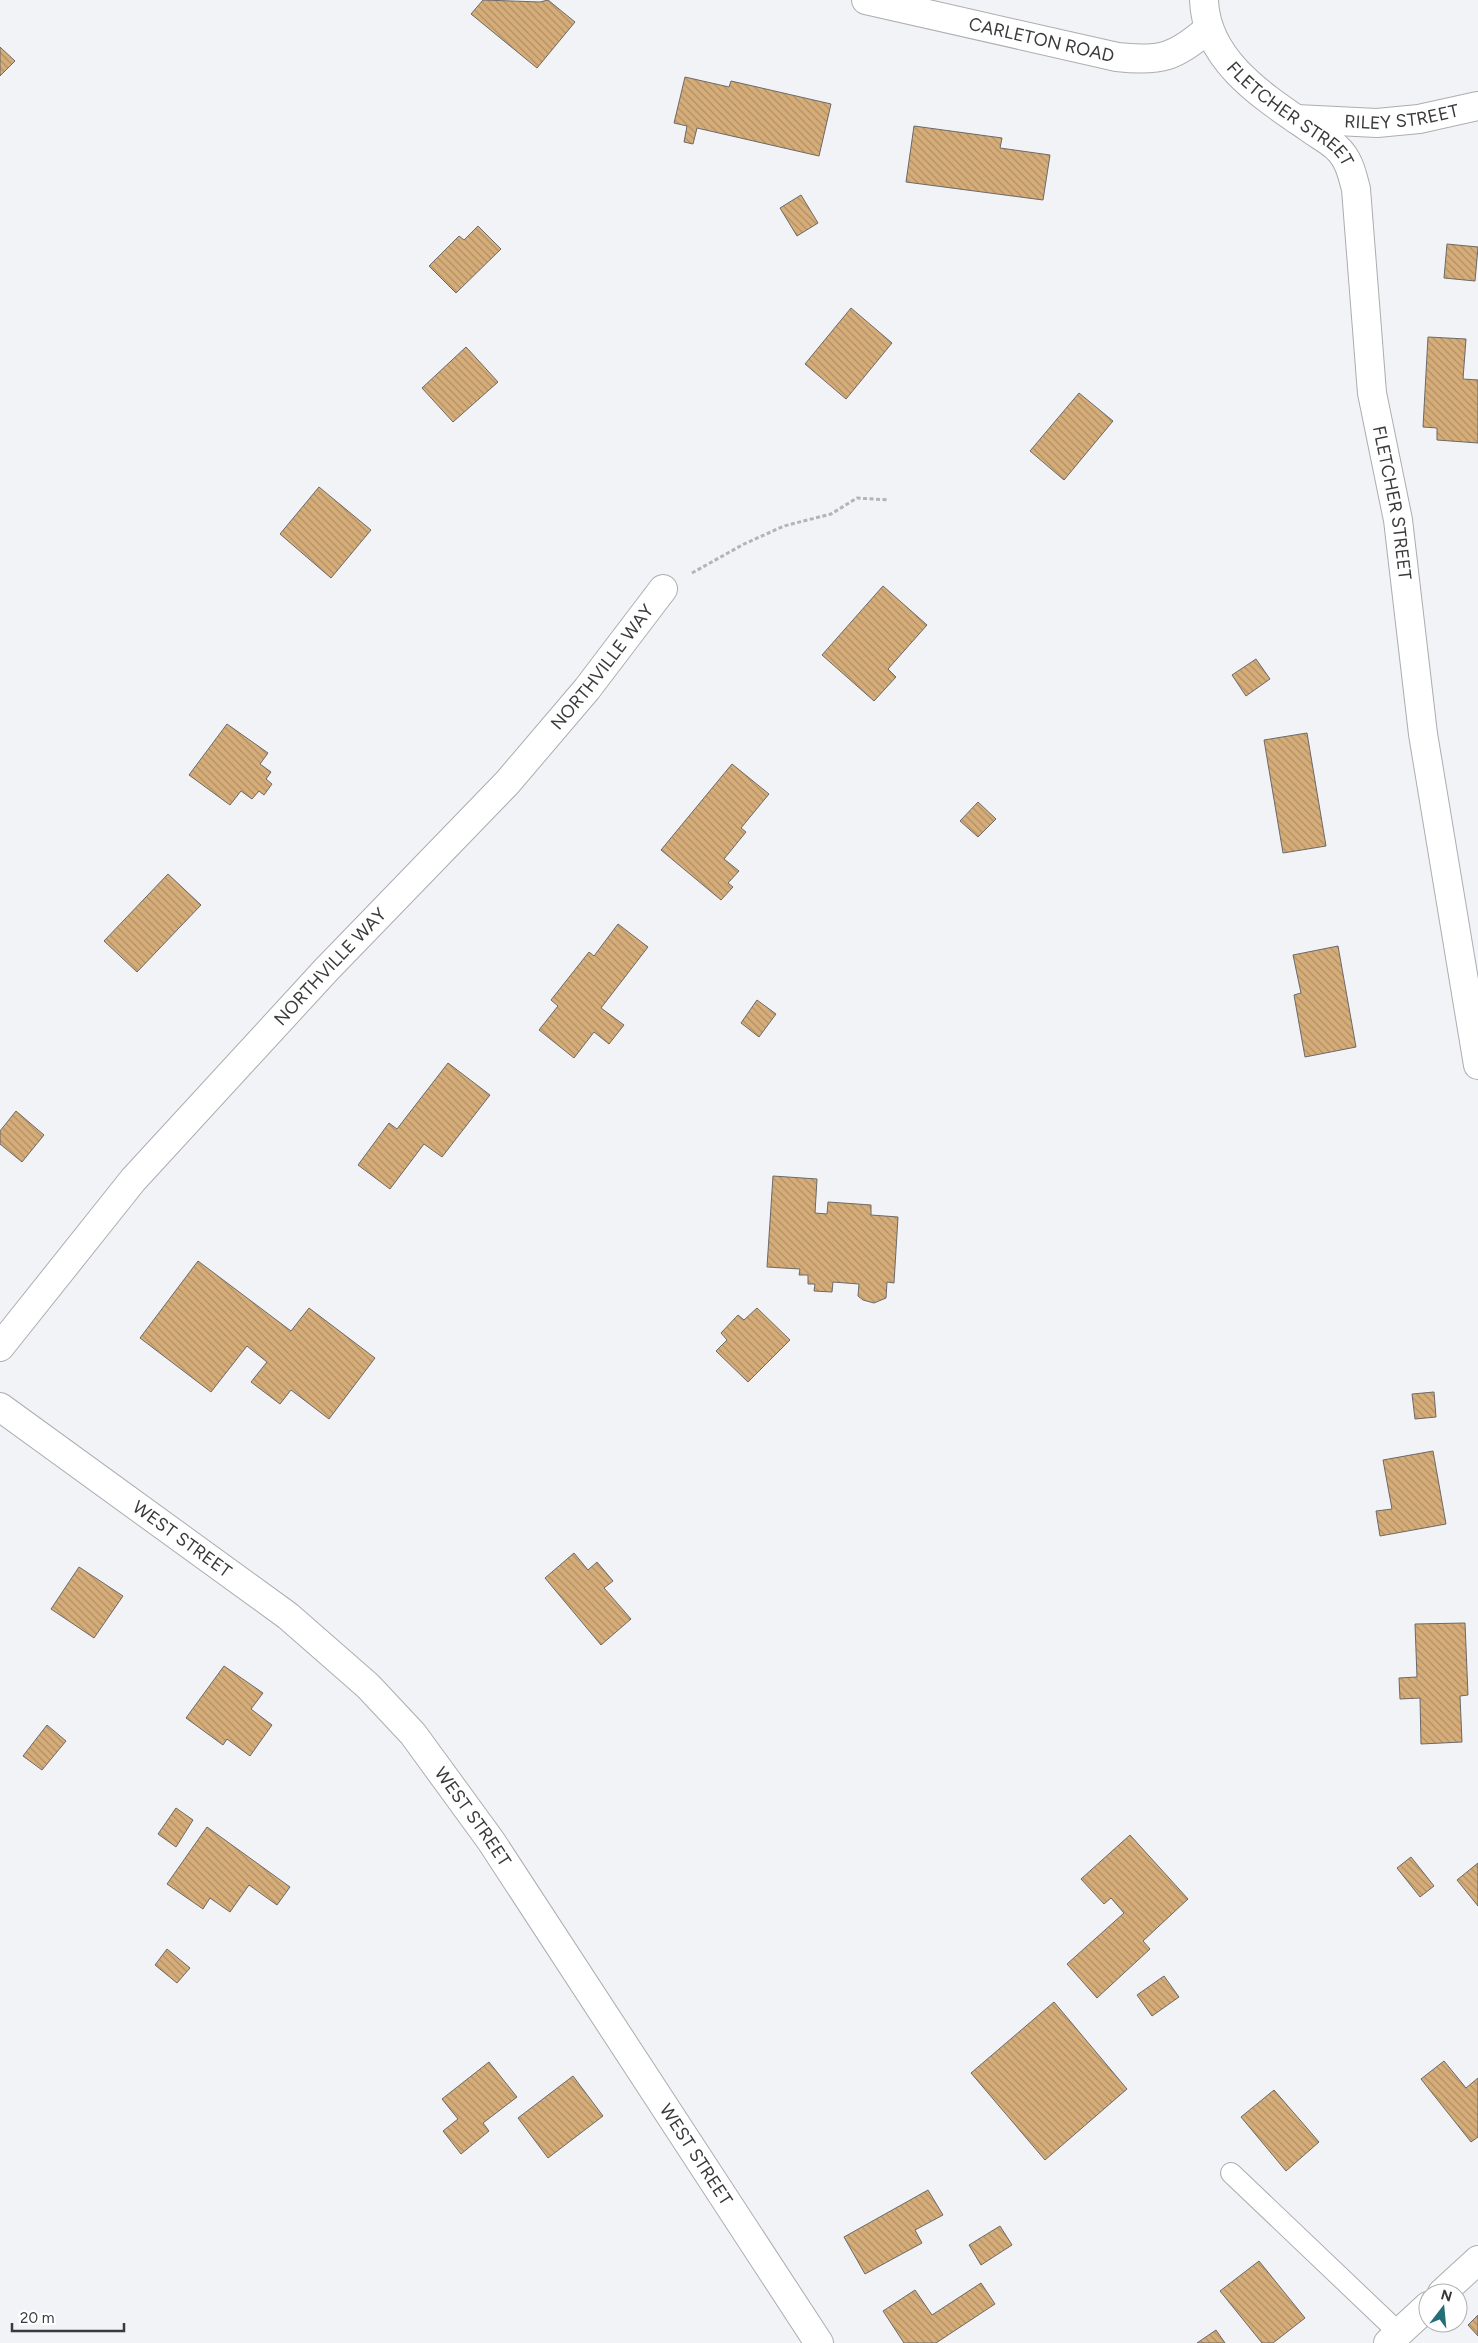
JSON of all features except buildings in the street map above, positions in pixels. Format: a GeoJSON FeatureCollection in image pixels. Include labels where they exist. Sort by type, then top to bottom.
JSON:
{"type":"FeatureCollection","features":[{"type":"Feature","properties":{"kind":"street","name":"CARLETON ROAD"},"geometry":{"type":"LineString","coordinates":[[866,0],[1117,57],[1145,60],[1168,56],[1189,46],[1209,28]]}},
{"type":"Feature","properties":{"kind":"street","name":"FLETCHER STREET"},"geometry":{"type":"LineString","coordinates":[[1204,0],[1209,28],[1222,53],[1244,80],[1295,119],[1338,148],[1351,167],[1356,189],[1372,393],[1398,520],[1423,734],[1478,1065]]}},
{"type":"Feature","properties":{"kind":"street","name":"RILEY STREET"},"geometry":{"type":"LineString","coordinates":[[1295,119],[1378,123],[1419,119],[1478,106]]}},
{"type":"Feature","properties":{"kind":"street","name":"NORTHVILLE WAY"},"geometry":{"type":"LineString","coordinates":[[0,1347],[16,1324],[133,1180],[326,970],[507,783],[587,689],[663,589]]}},
{"type":"Feature","properties":{"kind":"street","name":"WEST STREET"},"geometry":{"type":"LineString","coordinates":[[0,1407],[288,1616],[368,1686],[413,1734],[491,1841],[820,2343]]}},
{"type":"Feature","properties":{"kind":"street"},"geometry":{"type":"LineString","coordinates":[[1453,2283],[1478,2260]]}},
{"type":"Feature","properties":{"kind":"street"},"geometry":{"type":"LineString","coordinates":[[1393,2338],[1418,2315]]}},
{"type":"Feature","properties":{"kind":"lane"},"geometry":{"type":"LineString","coordinates":[[1231,2173],[1393,2338]]}},
{"type":"Feature","properties":{"kind":"path"},"geometry":{"type":"LineString","coordinates":[[663,589],[744,544],[784,526],[832,514],[857,498],[889,500]]}}]}
